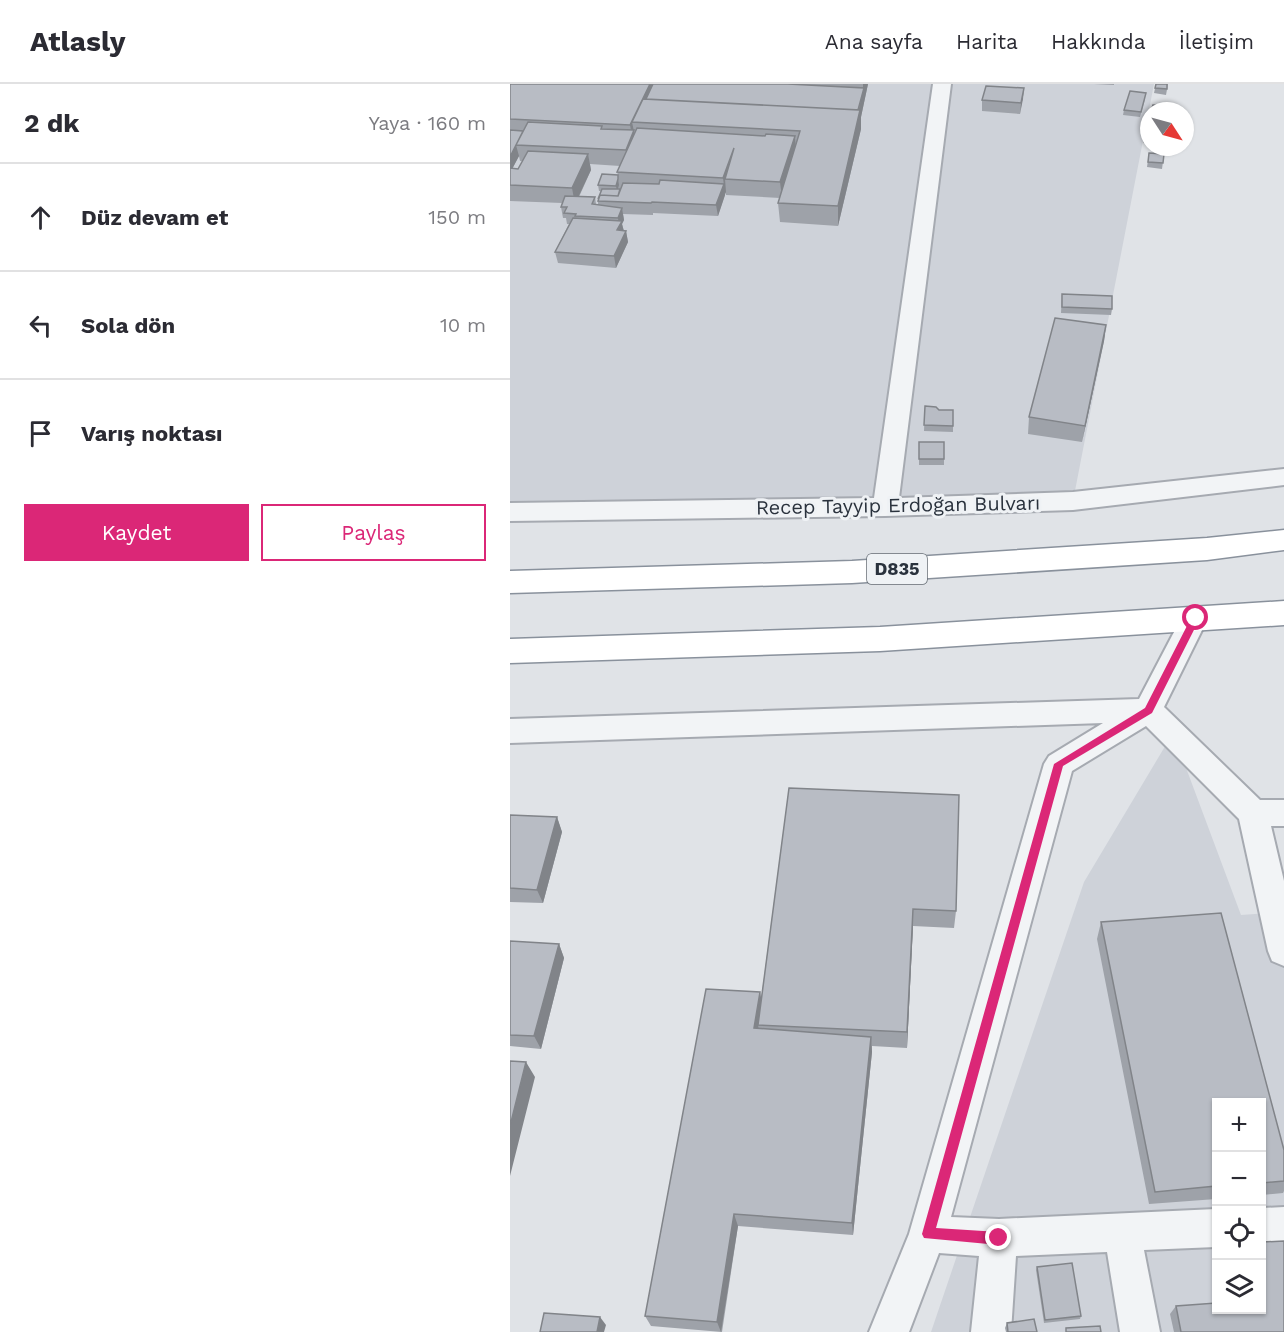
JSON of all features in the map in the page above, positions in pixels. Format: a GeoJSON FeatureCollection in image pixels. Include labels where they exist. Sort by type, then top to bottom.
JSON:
{"type":"FeatureCollection","features":[{"type":"Feature","properties":{"kind":"highway","name":"D835"},"geometry":{"type":"LineString","coordinates":[[510,582],[852,572],[1207,549],[1284,540]]}},
{"type":"Feature","properties":{"kind":"highway"},"geometry":{"type":"LineString","coordinates":[[510,651],[880,639],[1284,613]]}},
{"type":"Feature","properties":{"kind":"street"},"geometry":{"type":"LineString","coordinates":[[885,507],[942,84]]}},
{"type":"Feature","properties":{"kind":"street","name":"Recep Tayyip Erdoğan Bulvarı"},"geometry":{"type":"LineString","coordinates":[[510,512],[885,507],[1073,501],[1283,473]]}},
{"type":"Feature","properties":{"kind":"street"},"geometry":{"type":"LineString","coordinates":[[889,1332],[928,1234],[1059,764],[1148,710],[1196,618]]}},
{"type":"Feature","properties":{"kind":"street"},"geometry":{"type":"LineString","coordinates":[[510,730],[1148,710],[1252,813],[1284,951]]}},
{"type":"Feature","properties":{"kind":"street"},"geometry":{"type":"LineString","coordinates":[[1252,813],[1284,813]]}},
{"type":"Feature","properties":{"kind":"street"},"geometry":{"type":"LineString","coordinates":[[1266,1227],[1284,1226]]}},
{"type":"Feature","properties":{"kind":"street"},"geometry":{"type":"LineString","coordinates":[[928,1234],[999,1238],[1212,1228]]}},
{"type":"Feature","properties":{"kind":"street"},"geometry":{"type":"LineString","coordinates":[[1122,1231],[1140,1332]]}},
{"type":"Feature","properties":{"kind":"street"},"geometry":{"type":"LineString","coordinates":[[991,1332],[999,1238]]}},
{"type":"Feature","properties":{"kind":"shaded area"},"geometry":{"type":"Polygon","coordinates":[[[510,84],[1154,84],[1151,102],[1140,102],[1140,156],[1073,501],[510,512],[510,84]]]}},
{"type":"Feature","properties":{"kind":"shaded area"},"geometry":{"type":"Polygon","coordinates":[[[1173,733],[1241,915],[1284,912],[1284,1332],[931,1332],[1084,882],[1173,733]]]}},
{"type":"Feature","properties":{"kind":"building"},"geometry":{"type":"Polygon","coordinates":[[[510,84],[650,84],[630,125],[510,119],[510,84]]]}},
{"type":"Feature","properties":{"kind":"building"},"geometry":{"type":"Polygon","coordinates":[[[653,84],[788,84],[864,88],[858,110],[646,99],[653,84]]]}},
{"type":"Feature","properties":{"kind":"building"},"geometry":{"type":"Polygon","coordinates":[[[1156,84],[1167,84],[1167,89],[1155,88],[1156,84]]]}},
{"type":"Feature","properties":{"kind":"building"},"geometry":{"type":"Polygon","coordinates":[[[986,86],[1024,88],[1021,103],[982,100],[986,86]]]}},
{"type":"Feature","properties":{"kind":"building"},"geometry":{"type":"Polygon","coordinates":[[[1130,91],[1146,93],[1144,102],[1140,102],[1140,112],[1124,110],[1130,91]]]}},
{"type":"Feature","properties":{"kind":"building"},"geometry":{"type":"Polygon","coordinates":[[[643,99],[860,110],[838,206],[778,203],[800,131],[632,122],[643,99]]]}},
{"type":"Feature","properties":{"kind":"building"},"geometry":{"type":"Polygon","coordinates":[[[528,122],[634,130],[626,150],[516,145],[528,122]]]}},
{"type":"Feature","properties":{"kind":"building"},"geometry":{"type":"Polygon","coordinates":[[[637,128],[795,136],[780,182],[725,179],[734,148],[723,178],[617,172],[637,128]]]}},
{"type":"Feature","properties":{"kind":"building"},"geometry":{"type":"Polygon","coordinates":[[[510,130],[523,131],[510,157],[510,130]]]}},
{"type":"Feature","properties":{"kind":"building"},"geometry":{"type":"Polygon","coordinates":[[[528,151],[588,154],[572,188],[510,185],[510,168],[518,169],[528,151]]]}},
{"type":"Feature","properties":{"kind":"building"},"geometry":{"type":"Polygon","coordinates":[[[1149,156],[1164,156],[1163,163],[1148,162],[1149,156]]]}},
{"type":"Feature","properties":{"kind":"building"},"geometry":{"type":"Polygon","coordinates":[[[602,174],[618,175],[616,186],[598,185],[602,174]]]}},
{"type":"Feature","properties":{"kind":"building"},"geometry":{"type":"Polygon","coordinates":[[[660,180],[724,184],[716,205],[598,201],[600,195],[618,196],[623,183],[659,184],[660,180]]]}},
{"type":"Feature","properties":{"kind":"building"},"geometry":{"type":"Polygon","coordinates":[[[602,189],[620,189],[618,196],[600,195],[598,199],[602,189]]]}},
{"type":"Feature","properties":{"kind":"building"},"geometry":{"type":"Polygon","coordinates":[[[565,196],[595,197],[592,204],[622,208],[618,218],[575,216],[576,214],[564,213],[567,207],[561,207],[565,196]]]}},
{"type":"Feature","properties":{"kind":"building"},"geometry":{"type":"Polygon","coordinates":[[[573,218],[622,221],[617,230],[626,231],[614,256],[555,252],[573,218]]]}},
{"type":"Feature","properties":{"kind":"building"},"geometry":{"type":"Polygon","coordinates":[[[1062,294],[1112,296],[1112,309],[1062,307],[1062,294]]]}},
{"type":"Feature","properties":{"kind":"building"},"geometry":{"type":"Polygon","coordinates":[[[1055,318],[1106,325],[1085,426],[1029,417],[1055,318]]]}},
{"type":"Feature","properties":{"kind":"building"},"geometry":{"type":"Polygon","coordinates":[[[925,406],[936,407],[939,410],[953,410],[953,426],[924,425],[925,406]]]}},
{"type":"Feature","properties":{"kind":"building"},"geometry":{"type":"Polygon","coordinates":[[[919,442],[944,442],[944,459],[919,459],[919,442]]]}},
{"type":"Feature","properties":{"kind":"building"},"geometry":{"type":"Polygon","coordinates":[[[789,788],[959,795],[956,911],[913,909],[907,1032],[758,1025],[789,788]]]}},
{"type":"Feature","properties":{"kind":"building"},"geometry":{"type":"Polygon","coordinates":[[[510,815],[557,817],[537,890],[510,888],[510,815]]]}},
{"type":"Feature","properties":{"kind":"building"},"geometry":{"type":"Polygon","coordinates":[[[1221,913],[1284,1150],[1284,1181],[1266,1183],[1266,1098],[1212,1098],[1212,1186],[1155,1192],[1101,922],[1221,913]]]}},
{"type":"Feature","properties":{"kind":"building"},"geometry":{"type":"Polygon","coordinates":[[[510,941],[559,944],[534,1036],[510,1035],[510,941]]]}},
{"type":"Feature","properties":{"kind":"building"},"geometry":{"type":"Polygon","coordinates":[[[706,989],[760,992],[754,1028],[871,1037],[852,1223],[734,1214],[717,1322],[645,1316],[706,989]]]}},
{"type":"Feature","properties":{"kind":"building"},"geometry":{"type":"Polygon","coordinates":[[[510,1061],[526,1062],[510,1126],[510,1061]]]}},
{"type":"Feature","properties":{"kind":"building"},"geometry":{"type":"Polygon","coordinates":[[[1284,1241],[1284,1332],[1181,1332],[1176,1306],[1212,1303],[1212,1314],[1266,1314],[1266,1242],[1284,1241]]]}},
{"type":"Feature","properties":{"kind":"building"},"geometry":{"type":"Polygon","coordinates":[[[1072,1263],[1081,1316],[1045,1320],[1037,1267],[1072,1263]]]}},
{"type":"Feature","properties":{"kind":"building"},"geometry":{"type":"Polygon","coordinates":[[[544,1313],[600,1317],[597,1332],[540,1332],[544,1313]]]}},
{"type":"Feature","properties":{"kind":"building"},"geometry":{"type":"Polygon","coordinates":[[[1034,1319],[1037,1332],[1008,1332],[1007,1323],[1034,1319]]]}},
{"type":"Feature","properties":{"kind":"building"},"geometry":{"type":"Polygon","coordinates":[[[1100,1326],[1101,1332],[1066,1332],[1066,1328],[1100,1326]]]}},
{"type":"Feature","properties":{"kind":"route"},"geometry":{"type":"LineString","coordinates":[[999,1238],[928,1234],[1059,764],[1148,710],[1196,618]]}}]}
